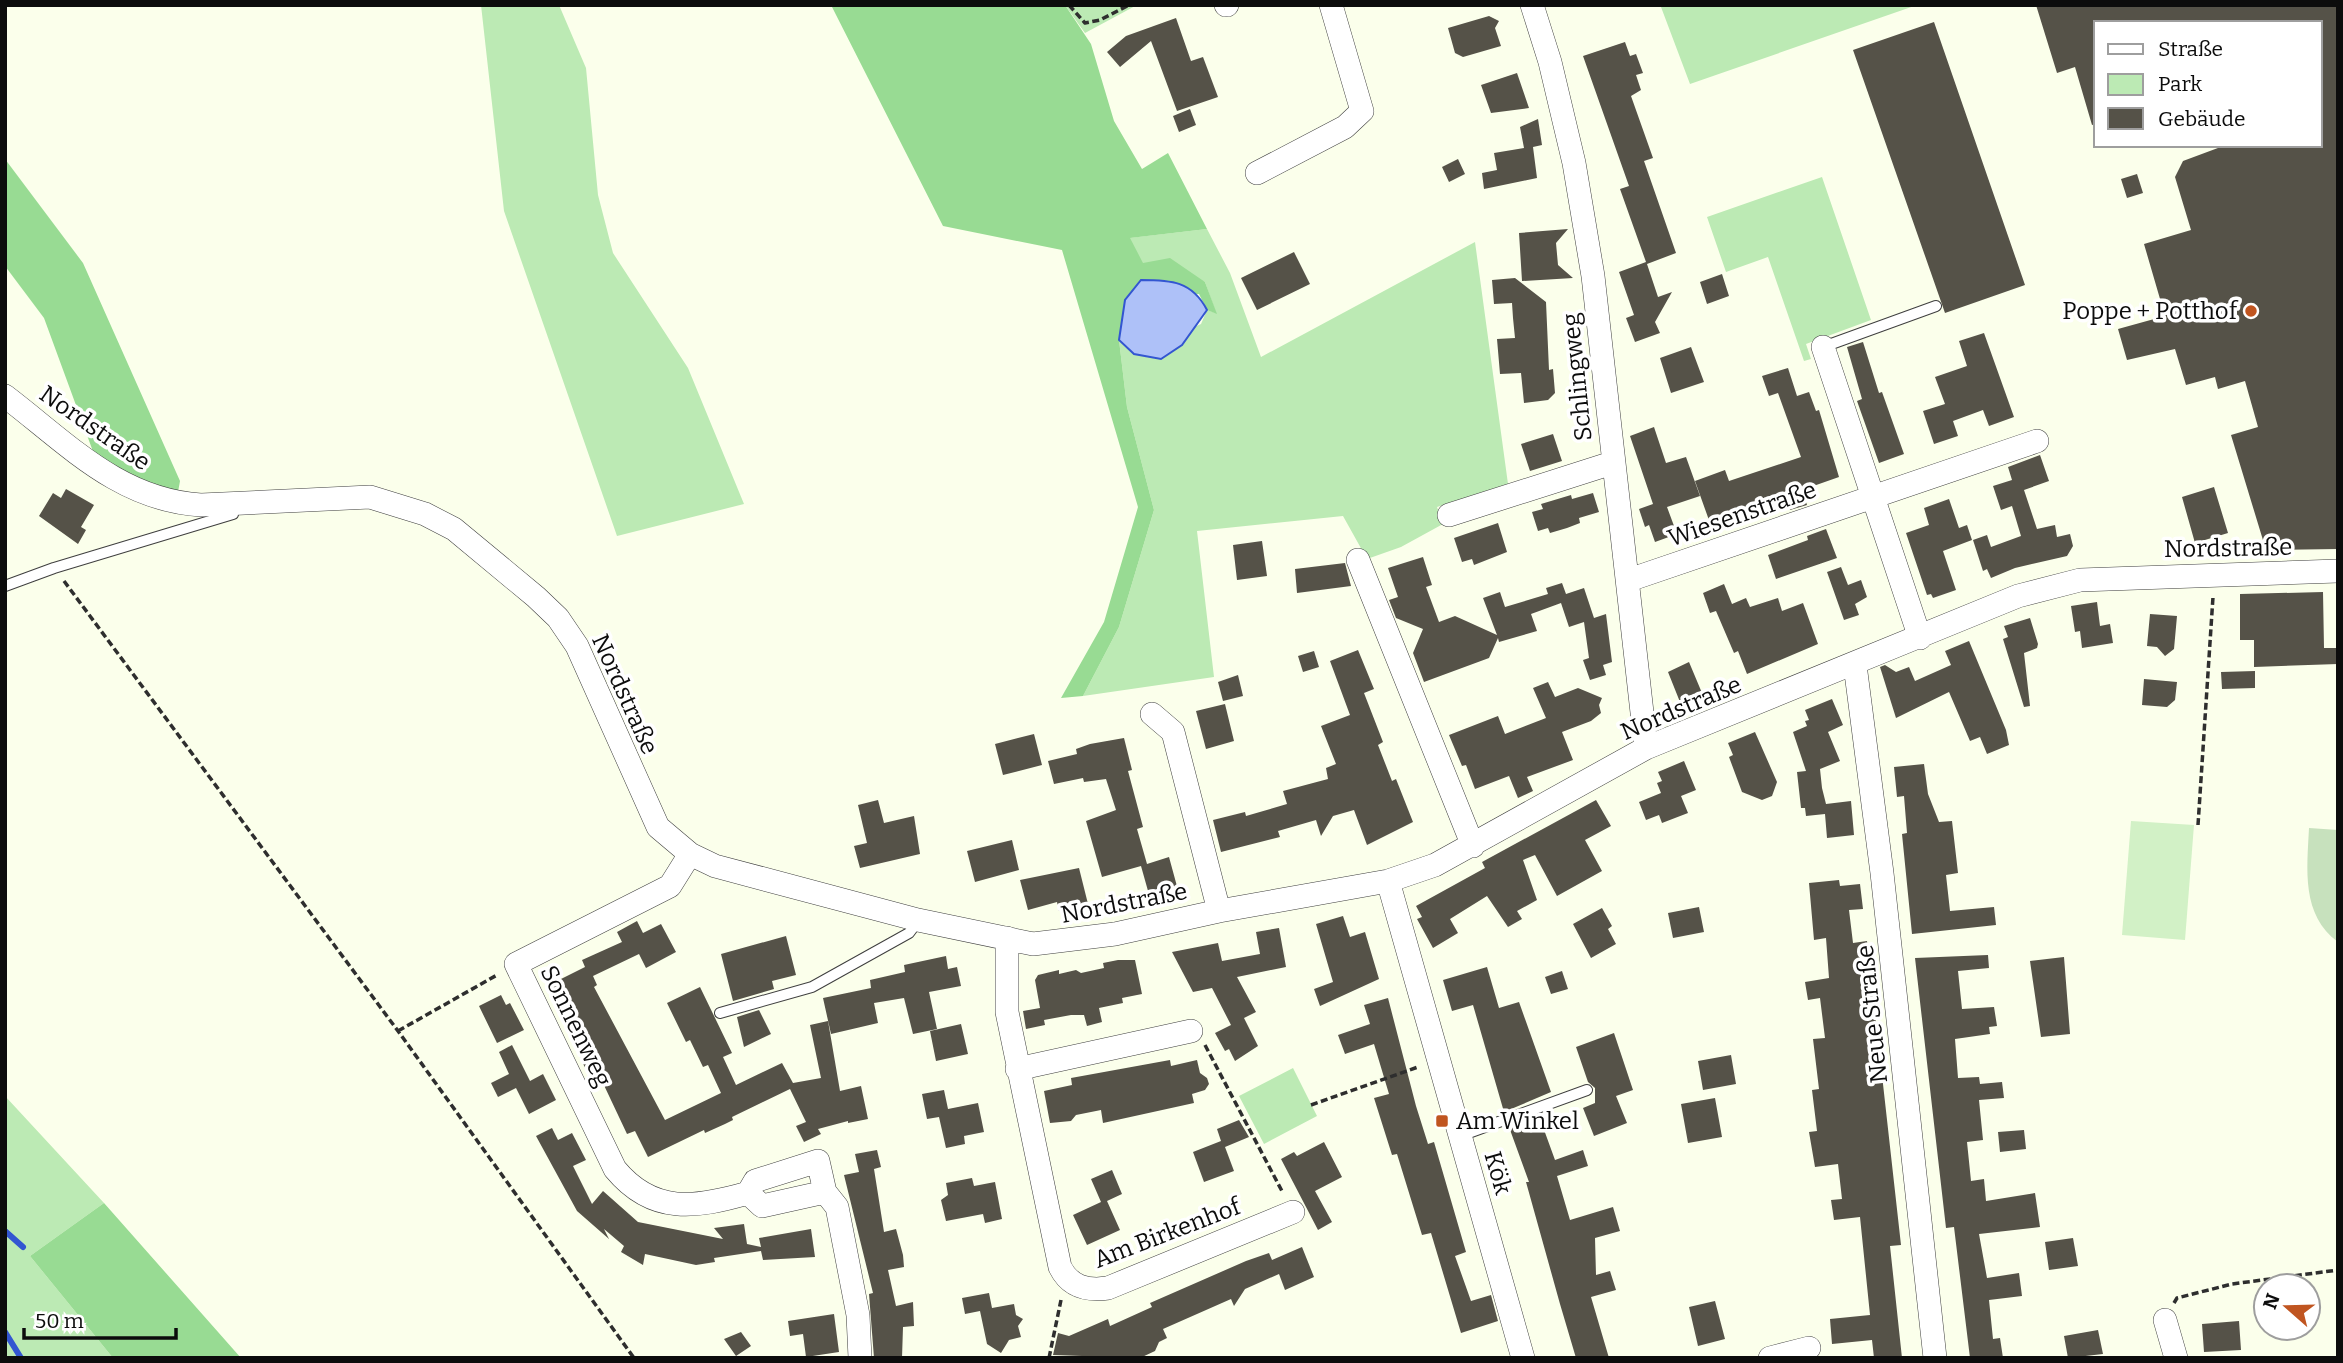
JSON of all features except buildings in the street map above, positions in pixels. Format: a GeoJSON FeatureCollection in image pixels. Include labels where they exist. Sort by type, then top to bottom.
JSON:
{"type":"FeatureCollection","features":[{"type":"Feature","properties":{"kind":"street"},"geometry":{"type":"LineString","coordinates":[[1257,173],[1345,127],[1362,111],[1331,5]]}},
{"type":"Feature","properties":{"kind":"street","name":"Schlingweg"},"geometry":{"type":"LineString","coordinates":[[1532,5],[1550,62],[1574,163],[1593,276],[1646,748]]}},
{"type":"Feature","properties":{"kind":"street"},"geometry":{"type":"LineString","coordinates":[[1823,347],[1920,638]]}},
{"type":"Feature","properties":{"kind":"street","name":"Nordstraße"},"geometry":{"type":"LineString","coordinates":[[5,396],[120,484],[173,503],[233,504],[370,497],[425,514],[454,529],[503,567],[558,618],[577,646],[658,827],[690,854],[715,866],[918,919],[1033,944],[1071,941],[1388,881],[1435,865],[1646,748],[1855,665],[2018,596],[2080,580],[2215,573],[2338,571]]}},
{"type":"Feature","properties":{"kind":"street","name":"Wiesenstraße"},"geometry":{"type":"LineString","coordinates":[[1629,580],[2037,441]]}},
{"type":"Feature","properties":{"kind":"street"},"geometry":{"type":"LineString","coordinates":[[1449,515],[1612,463]]}},
{"type":"Feature","properties":{"kind":"street"},"geometry":{"type":"LineString","coordinates":[[1358,559],[1473,846]]}},
{"type":"Feature","properties":{"kind":"street","name":"Neue Straße"},"geometry":{"type":"LineString","coordinates":[[1855,665],[1882,873],[1935,1358]]}},
{"type":"Feature","properties":{"kind":"street","name":"Nordstraße"},"geometry":{"type":"LineString","coordinates":[[1152,714],[1173,732],[1219,911]]}},
{"type":"Feature","properties":{"kind":"street","name":"Sonnenweg"},"geometry":{"type":"LineString","coordinates":[[690,854],[670,886],[516,964],[615,1169],[632,1189],[656,1201],[705,1206],[748,1193],[755,1181],[818,1161],[825,1192],[837,1207],[858,1314],[860,1358]]}},
{"type":"Feature","properties":{"kind":"street","name":"Kök"},"geometry":{"type":"LineString","coordinates":[[1388,881],[1523,1358]]}},
{"type":"Feature","properties":{"kind":"street","name":"Am Birkenhof"},"geometry":{"type":"LineString","coordinates":[[1006,938],[1007,1012],[1060,1267],[1065,1278],[1079,1287],[1093,1290],[1108,1288],[1293,1212]]}},
{"type":"Feature","properties":{"kind":"street"},"geometry":{"type":"LineString","coordinates":[[1017,1069],[1191,1031]]}},
{"type":"Feature","properties":{"kind":"street"},"geometry":{"type":"LineString","coordinates":[[748,1193],[762,1206],[825,1192]]}},
{"type":"Feature","properties":{"kind":"street"},"geometry":{"type":"LineString","coordinates":[[2165,1320],[2176,1358]]}},
{"type":"Feature","properties":{"kind":"street"},"geometry":{"type":"LineString","coordinates":[[1770,1358],[1809,1348]]}},
{"type":"Feature","properties":{"kind":"lane"},"geometry":{"type":"LineString","coordinates":[[1823,347],[1936,306]]}},
{"type":"Feature","properties":{"kind":"lane"},"geometry":{"type":"LineString","coordinates":[[5,586],[54,568],[233,514],[233,504]]}},
{"type":"Feature","properties":{"kind":"lane"},"geometry":{"type":"LineString","coordinates":[[720,1013],[812,987],[909,933],[918,919]]}},
{"type":"Feature","properties":{"kind":"lane"},"geometry":{"type":"LineString","coordinates":[[1460,1136],[1587,1090]]}},
{"type":"Feature","properties":{"kind":"path"},"geometry":{"type":"LineString","coordinates":[[1069,5],[1085,23],[1100,20],[1129,5]]}},
{"type":"Feature","properties":{"kind":"path"},"geometry":{"type":"LineString","coordinates":[[54,568],[398,1031],[634,1358]]}},
{"type":"Feature","properties":{"kind":"path"},"geometry":{"type":"LineString","coordinates":[[2198,825],[2215,573]]}},
{"type":"Feature","properties":{"kind":"path"},"geometry":{"type":"LineString","coordinates":[[398,1031],[516,964]]}},
{"type":"Feature","properties":{"kind":"path"},"geometry":{"type":"LineString","coordinates":[[1191,1031],[1208,1048],[1293,1212]]}},
{"type":"Feature","properties":{"kind":"path"},"geometry":{"type":"LineString","coordinates":[[1311,1105],[1438,1060]]}},
{"type":"Feature","properties":{"kind":"path"},"geometry":{"type":"LineString","coordinates":[[2165,1320],[2177,1298],[2232,1284],[2338,1270]]}},
{"type":"Feature","properties":{"kind":"path"},"geometry":{"type":"LineString","coordinates":[[1049,1358],[1065,1278]]}},
{"type":"Feature","properties":{"kind":"green space"},"geometry":{"type":"Polygon","coordinates":[[[481,5],[559,5],[586,68],[598,195],[613,253],[688,368],[744,504],[617,536],[504,211],[481,5]]]}},
{"type":"Feature","properties":{"kind":"green space"},"geometry":{"type":"Polygon","coordinates":[[[831,5],[1065,5],[1091,44],[1114,121],[1142,169],[1168,153],[1207,229],[1130,238],[1143,263],[1170,258],[1205,282],[1217,314],[1207,310],[1199,294],[1125,300],[1119,340],[1127,407],[1154,510],[1119,627],[1083,696],[1061,698],[1104,622],[1138,507],[1062,250],[943,226],[831,5]]]}},
{"type":"Feature","properties":{"kind":"green space"},"geometry":{"type":"Polygon","coordinates":[[[1065,5],[1137,5],[1085,33],[1065,5]]]}},
{"type":"Feature","properties":{"kind":"green space"},"geometry":{"type":"Polygon","coordinates":[[[1917,5],[1690,84],[1661,7],[1917,5]]]}},
{"type":"Feature","properties":{"kind":"green space"},"geometry":{"type":"Polygon","coordinates":[[[5,159],[83,263],[180,481],[178,492],[152,488],[95,457],[44,318],[5,266],[5,159]]]}},
{"type":"Feature","properties":{"kind":"green space"},"geometry":{"type":"Polygon","coordinates":[[[1822,177],[1871,320],[1806,344],[1811,359],[1804,361],[1768,257],[1726,272],[1707,217],[1822,177]]]}},
{"type":"Feature","properties":{"kind":"green space"},"geometry":{"type":"Polygon","coordinates":[[[1207,229],[1230,273],[1261,357],[1475,242],[1508,484],[1437,507],[1443,524],[1401,547],[1367,559],[1343,516],[1197,531],[1214,677],[1083,696],[1119,627],[1154,510],[1127,407],[1119,340],[1134,354],[1201,324],[1207,310],[1216,313],[1205,282],[1142,263],[1129,238],[1207,229]]]}},
{"type":"Feature","properties":{"kind":"green space"},"geometry":{"type":"Polygon","coordinates":[[[2131,821],[2194,825],[2185,940],[2122,935],[2131,821]]]}},
{"type":"Feature","properties":{"kind":"green space"},"geometry":{"type":"Polygon","coordinates":[[[2309,828],[2338,830],[2338,942],[2326,931],[2312,905],[2307,859],[2309,828]]]}},
{"type":"Feature","properties":{"kind":"green space"},"geometry":{"type":"Polygon","coordinates":[[[1293,1068],[1317,1116],[1264,1144],[1239,1096],[1293,1068]]]}},
{"type":"Feature","properties":{"kind":"green space"},"geometry":{"type":"Polygon","coordinates":[[[5,1096],[104,1203],[30,1256],[113,1358],[5,1358],[5,1096]]]}},
{"type":"Feature","properties":{"kind":"green space"},"geometry":{"type":"Polygon","coordinates":[[[104,1203],[241,1358],[113,1358],[30,1256],[104,1203]]]}},
{"type":"Feature","properties":{"kind":"water"},"geometry":{"type":"Polygon","coordinates":[[[1141,280],[1180,284],[1195,293],[1207,310],[1182,345],[1161,359],[1134,354],[1119,340],[1125,300],[1141,280]]]}},
{"type":"Feature","properties":{"kind":"waterway"},"geometry":{"type":"LineString","coordinates":[[5,1231],[23,1247]]}},
{"type":"Feature","properties":{"kind":"waterway"},"geometry":{"type":"LineString","coordinates":[[5,1332],[21,1358]]}},
{"type":"Feature","properties":{"kind":"place","name":"Poppe + Potthof"},"geometry":{"type":"Point","coordinates":[2251,311]}},
{"type":"Feature","properties":{"kind":"place","name":"Am Winkel"},"geometry":{"type":"Point","coordinates":[1442,1121]}}]}
